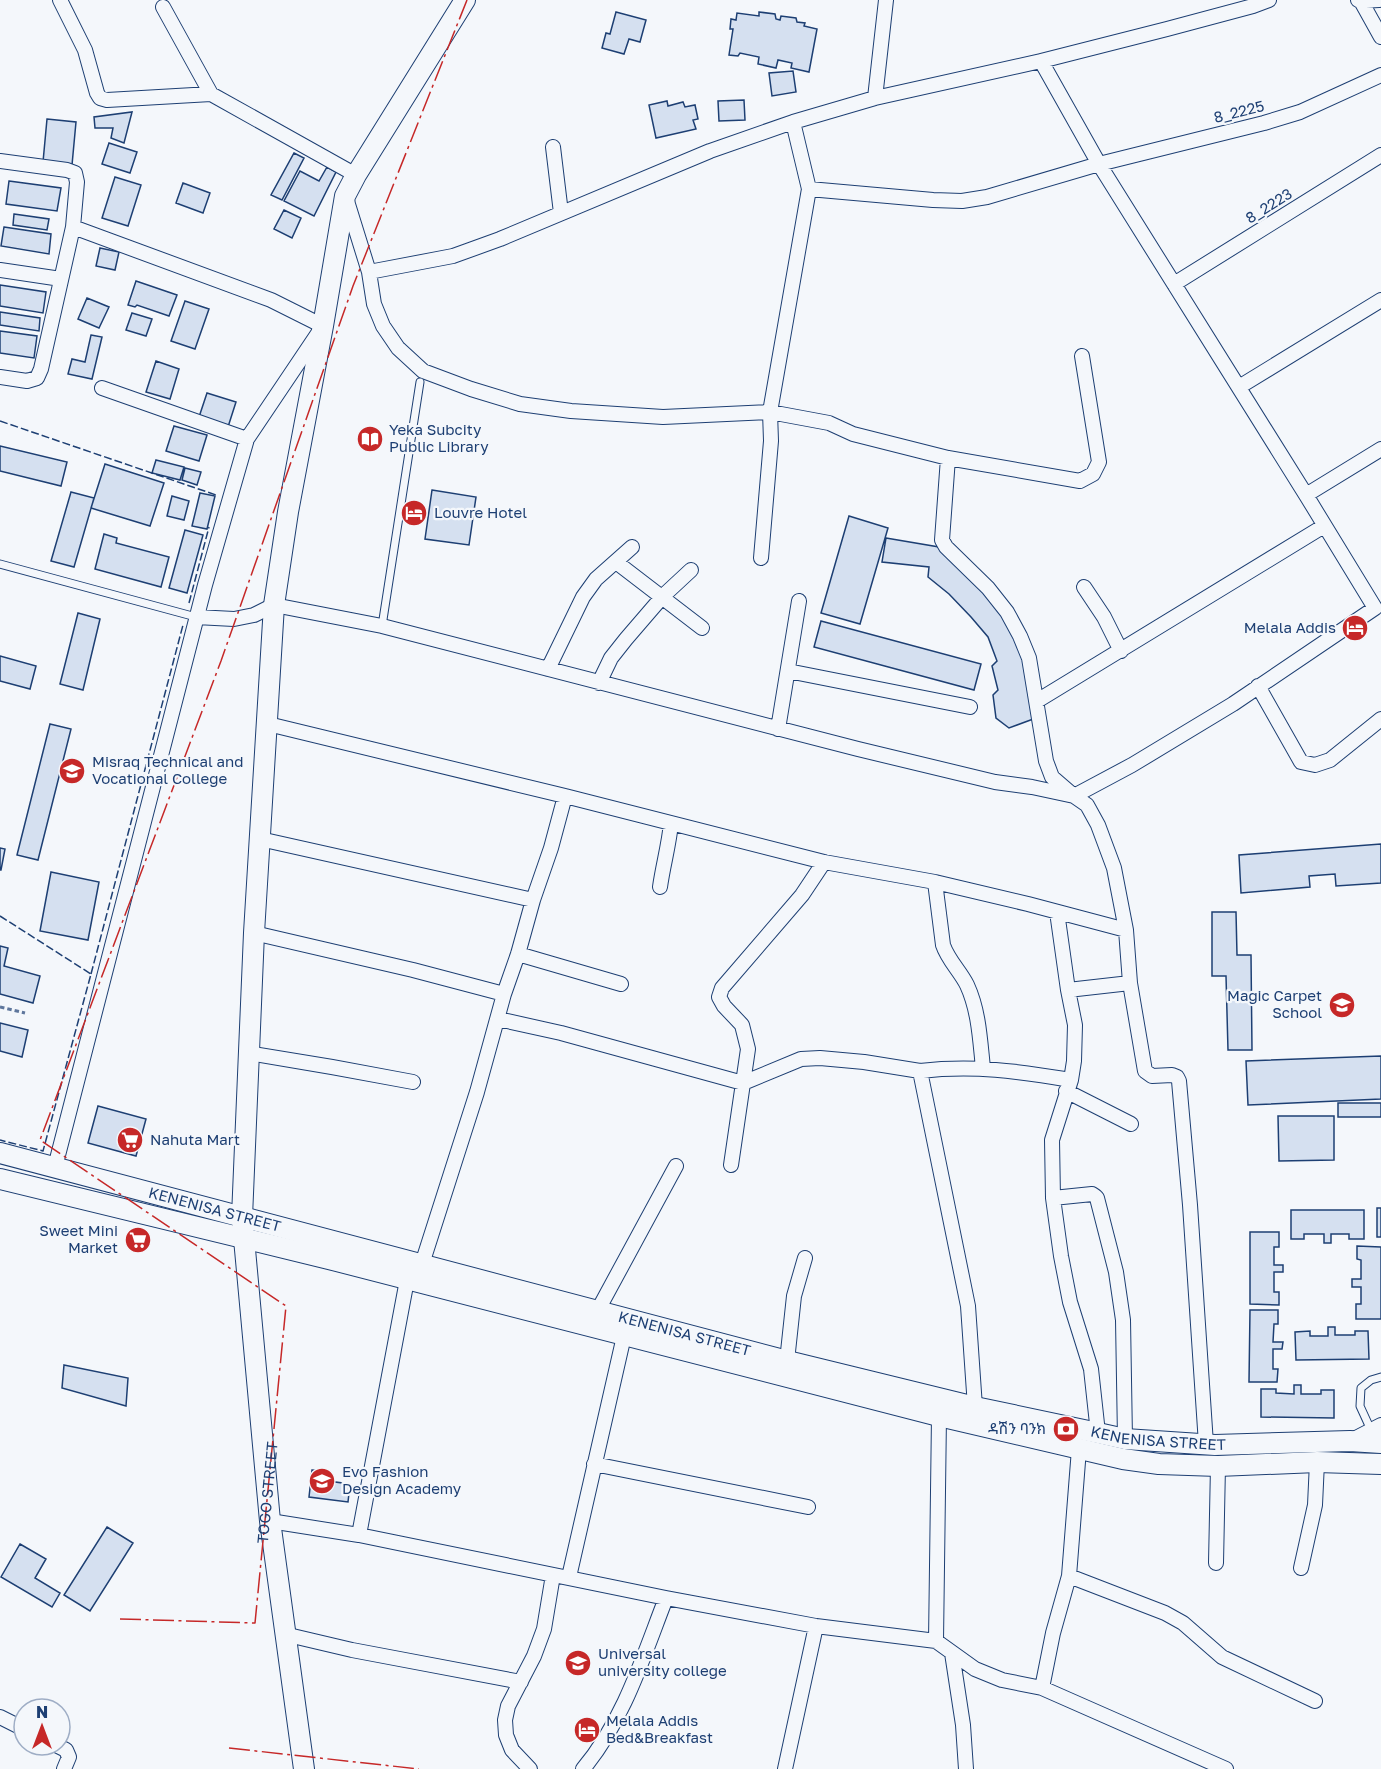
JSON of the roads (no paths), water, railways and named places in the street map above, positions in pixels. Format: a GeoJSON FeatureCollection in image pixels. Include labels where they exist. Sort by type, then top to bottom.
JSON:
{"type":"FeatureCollection","features":[{"type":"Feature","properties":{"kind":"main road","name":"TOGO STREET"},"geometry":{"type":"LineString","coordinates":[[304,1769],[270,1521],[242,1217],[254,933],[274,605],[288,512],[345,196],[465,0]]}},
{"type":"Feature","properties":{"kind":"main road","name":"KENENISA STREET"},"geometry":{"type":"LineString","coordinates":[[0,1153],[787,1360],[975,1407],[1125,1439],[1206,1444],[1350,1441],[1378,1433]]}},
{"type":"Feature","properties":{"kind":"main road","name":"KENENISA STREET"},"geometry":{"type":"LineString","coordinates":[[0,1179],[939,1416],[1079,1449],[1159,1464],[1218,1466],[1317,1462],[1381,1464]]}},
{"type":"Feature","properties":{"kind":"street"},"geometry":{"type":"LineString","coordinates":[[60,0],[85,50],[100,98],[107,100],[212,94]]}},
{"type":"Feature","properties":{"kind":"street"},"geometry":{"type":"LineString","coordinates":[[875,99],[886,0]]}},
{"type":"Feature","properties":{"kind":"street"},"geometry":{"type":"LineString","coordinates":[[369,272],[453,256],[500,239],[710,151],[793,122],[875,99],[1041,61],[1269,0]]}},
{"type":"Feature","properties":{"kind":"street"},"geometry":{"type":"LineString","coordinates":[[1379,0],[1359,1],[1381,37]]}},
{"type":"Feature","properties":{"kind":"street"},"geometry":{"type":"LineString","coordinates":[[163,7],[212,94],[356,175]]}},
{"type":"Feature","properties":{"kind":"street"},"geometry":{"type":"LineString","coordinates":[[196,617],[234,620],[254,615],[274,605],[382,626],[778,729],[995,782],[1074,796],[1132,765],[1258,686],[1377,605],[1324,526],[1099,164],[1041,61]]}},
{"type":"Feature","properties":{"kind":"street","name":"8_2225"},"geometry":{"type":"LineString","coordinates":[[809,189],[933,200],[962,201],[987,197],[1099,164],[1300,112],[1381,75]]}},
{"type":"Feature","properties":{"kind":"street"},"geometry":{"type":"LineString","coordinates":[[761,558],[771,441],[770,412],[809,189],[793,122]]}},
{"type":"Feature","properties":{"kind":"street"},"geometry":{"type":"LineString","coordinates":[[553,147],[561,213]]}},
{"type":"Feature","properties":{"kind":"street","name":"8_2223"},"geometry":{"type":"LineString","coordinates":[[1174,284],[1381,156]]}},
{"type":"Feature","properties":{"kind":"street"},"geometry":{"type":"LineString","coordinates":[[0,161],[67,170],[75,173],[77,182],[73,227],[41,369],[37,378],[27,381],[0,377]]}},
{"type":"Feature","properties":{"kind":"street"},"geometry":{"type":"LineString","coordinates":[[345,196],[369,272],[374,304],[398,348],[423,371],[520,404],[571,411],[663,417],[770,412],[829,423],[861,436],[948,458],[1080,481],[1093,474],[1099,462],[1082,356]]}},
{"type":"Feature","properties":{"kind":"street"},"geometry":{"type":"LineString","coordinates":[[55,1167],[196,617],[247,439],[323,326],[271,300],[73,227]]}},
{"type":"Feature","properties":{"kind":"street"},"geometry":{"type":"LineString","coordinates":[[0,270],[61,279]]}},
{"type":"Feature","properties":{"kind":"street"},"geometry":{"type":"LineString","coordinates":[[1239,387],[1381,300]]}},
{"type":"Feature","properties":{"kind":"street"},"geometry":{"type":"LineString","coordinates":[[102,388],[247,439]]}},
{"type":"Feature","properties":{"kind":"street"},"geometry":{"type":"LineString","coordinates":[[1306,495],[1381,449]]}},
{"type":"Feature","properties":{"kind":"street"},"geometry":{"type":"LineString","coordinates":[[948,458],[942,540],[946,547],[988,588],[1007,612],[1020,636],[1029,658],[1046,761],[1052,777],[1087,805],[1098,825],[1114,868],[1126,930],[1130,983],[1145,1071],[1152,1076],[1172,1075],[1179,1081],[1206,1444]]}},
{"type":"Feature","properties":{"kind":"street"},"geometry":{"type":"LineString","coordinates":[[1036,701],[1324,526]]}},
{"type":"Feature","properties":{"kind":"street"},"geometry":{"type":"LineString","coordinates":[[548,669],[583,597],[596,579],[632,547]]}},
{"type":"Feature","properties":{"kind":"street"},"geometry":{"type":"LineString","coordinates":[[616,562],[702,628]]}},
{"type":"Feature","properties":{"kind":"street"},"geometry":{"type":"LineString","coordinates":[[599,683],[611,658],[663,596],[691,570]]}},
{"type":"Feature","properties":{"kind":"street"},"geometry":{"type":"LineString","coordinates":[[1084,587],[1104,617],[1121,651]]}},
{"type":"Feature","properties":{"kind":"street"},"geometry":{"type":"LineString","coordinates":[[778,729],[799,601]]}},
{"type":"Feature","properties":{"kind":"street"},"geometry":{"type":"LineString","coordinates":[[788,671],[970,707]]}},
{"type":"Feature","properties":{"kind":"street"},"geometry":{"type":"LineString","coordinates":[[1258,686],[1301,762],[1315,765],[1330,760],[1381,719]]}},
{"type":"Feature","properties":{"kind":"street"},"geometry":{"type":"LineString","coordinates":[[268,724],[824,862],[935,882],[1126,930]]}},
{"type":"Feature","properties":{"kind":"street"},"geometry":{"type":"LineString","coordinates":[[422,1264],[477,1092],[504,993],[551,848],[565,796]]}},
{"type":"Feature","properties":{"kind":"street"},"geometry":{"type":"LineString","coordinates":[[660,887],[663,864],[670,841],[671,823]]}},
{"type":"Feature","properties":{"kind":"street"},"geometry":{"type":"LineString","coordinates":[[260,839],[533,900]]}},
{"type":"Feature","properties":{"kind":"street"},"geometry":{"type":"LineString","coordinates":[[731,1165],[748,1049],[742,1025],[724,1006],[720,998],[722,988],[802,895],[824,862]]}},
{"type":"Feature","properties":{"kind":"street"},"geometry":{"type":"LineString","coordinates":[[935,882],[943,945],[974,1001],[984,1068]]}},
{"type":"Feature","properties":{"kind":"street"},"geometry":{"type":"LineString","coordinates":[[1057,912],[1075,1025],[1074,1061],[1052,1140],[1053,1198],[1070,1302],[1091,1369],[1098,1433]]}},
{"type":"Feature","properties":{"kind":"street"},"geometry":{"type":"LineString","coordinates":[[254,933],[504,993]]}},
{"type":"Feature","properties":{"kind":"street"},"geometry":{"type":"LineString","coordinates":[[518,954],[621,984]]}},
{"type":"Feature","properties":{"kind":"street"},"geometry":{"type":"LineString","coordinates":[[1068,990],[1130,983]]}},
{"type":"Feature","properties":{"kind":"street"},"geometry":{"type":"LineString","coordinates":[[498,1019],[561,1033],[743,1083],[801,1059],[819,1058],[864,1062],[920,1071],[984,1068],[1069,1085],[1131,1124]]}},
{"type":"Feature","properties":{"kind":"street"},"geometry":{"type":"LineString","coordinates":[[248,1053],[413,1082]]}},
{"type":"Feature","properties":{"kind":"street"},"geometry":{"type":"LineString","coordinates":[[920,1071],[968,1306],[975,1407]]}},
{"type":"Feature","properties":{"kind":"street"},"geometry":{"type":"LineString","coordinates":[[598,1310],[676,1166]]}},
{"type":"Feature","properties":{"kind":"street"},"geometry":{"type":"LineString","coordinates":[[1053,1198],[1092,1194],[1096,1198],[1116,1272],[1123,1320],[1125,1439]]}},
{"type":"Feature","properties":{"kind":"street"},"geometry":{"type":"LineString","coordinates":[[787,1360],[794,1296],[806,1257]]}},
{"type":"Feature","properties":{"kind":"street"},"geometry":{"type":"LineString","coordinates":[[358,1535],[407,1280]]}},
{"type":"Feature","properties":{"kind":"street"},"geometry":{"type":"LineString","coordinates":[[569,1577],[624,1336]]}},
{"type":"Feature","properties":{"kind":"street"},"geometry":{"type":"LineString","coordinates":[[936,1641],[939,1416]]}},
{"type":"Feature","properties":{"kind":"street"},"geometry":{"type":"LineString","coordinates":[[1042,1688],[1053,1633],[1069,1576],[1079,1449]]}},
{"type":"Feature","properties":{"kind":"street"},"geometry":{"type":"LineString","coordinates":[[1301,1568],[1315,1504],[1317,1462]]}},
{"type":"Feature","properties":{"kind":"street"},"geometry":{"type":"LineString","coordinates":[[594,1464],[808,1507]]}},
{"type":"Feature","properties":{"kind":"street"},"geometry":{"type":"LineString","coordinates":[[1216,1563],[1218,1466]]}},
{"type":"Feature","properties":{"kind":"street"},"geometry":{"type":"LineString","coordinates":[[270,1521],[358,1535],[816,1626],[936,1641],[975,1669],[1002,1680],[1042,1688],[1226,1769]]}},
{"type":"Feature","properties":{"kind":"street"},"geometry":{"type":"LineString","coordinates":[[530,1769],[512,1750],[506,1735],[505,1720],[508,1706],[534,1656],[544,1629],[553,1575]]}},
{"type":"Feature","properties":{"kind":"street"},"geometry":{"type":"LineString","coordinates":[[1069,1576],[1165,1612],[1183,1623],[1222,1657],[1315,1701]]}},
{"type":"Feature","properties":{"kind":"street"},"geometry":{"type":"LineString","coordinates":[[583,1769],[609,1732],[629,1694],[666,1598]]}},
{"type":"Feature","properties":{"kind":"street"},"geometry":{"type":"LineString","coordinates":[[785,1769],[816,1626]]}},
{"type":"Feature","properties":{"kind":"street"},"geometry":{"type":"LineString","coordinates":[[285,1634],[352,1650],[521,1682]]}},
{"type":"Feature","properties":{"kind":"street"},"geometry":{"type":"LineString","coordinates":[[952,1653],[963,1725],[966,1769]]}},
{"type":"Feature","properties":{"kind":"lane"},"geometry":{"type":"LineString","coordinates":[[382,626],[420,382]]}},
{"type":"Feature","properties":{"kind":"lane"},"geometry":{"type":"LineString","coordinates":[[0,564],[196,617]]}},
{"type":"Feature","properties":{"kind":"lane"},"geometry":{"type":"LineString","coordinates":[[1378,1433],[1360,1406],[1360,1388],[1371,1380],[1381,1377]]}},
{"type":"Feature","properties":{"kind":"place","name":"Yeka Subcity Public Library"},"geometry":{"type":"Point","coordinates":[370,439]}},
{"type":"Feature","properties":{"kind":"place","name":"Louvre Hotel"},"geometry":{"type":"Point","coordinates":[414,513]}},
{"type":"Feature","properties":{"kind":"place","name":"Melala Addis"},"geometry":{"type":"Point","coordinates":[1355,628]}},
{"type":"Feature","properties":{"kind":"place","name":"Misraq Technical and Vocational College"},"geometry":{"type":"Point","coordinates":[72,771]}},
{"type":"Feature","properties":{"kind":"place","name":"Magic Carpet School"},"geometry":{"type":"Point","coordinates":[1342,1005]}},
{"type":"Feature","properties":{"kind":"place","name":"Nahuta Mart"},"geometry":{"type":"Point","coordinates":[130,1140]}},
{"type":"Feature","properties":{"kind":"place","name":"Sweet Mini Market"},"geometry":{"type":"Point","coordinates":[138,1240]}},
{"type":"Feature","properties":{"kind":"place","name":"ዳሽን ባንክ"},"geometry":{"type":"Point","coordinates":[1066,1429]}},
{"type":"Feature","properties":{"kind":"place","name":"Evo Fashion Design Academy"},"geometry":{"type":"Point","coordinates":[322,1481]}},
{"type":"Feature","properties":{"kind":"place","name":"Universal university college"},"geometry":{"type":"Point","coordinates":[578,1663]}},
{"type":"Feature","properties":{"kind":"place","name":"Melala Addis Bed&Breakfast"},"geometry":{"type":"Point","coordinates":[587,1730]}}]}
